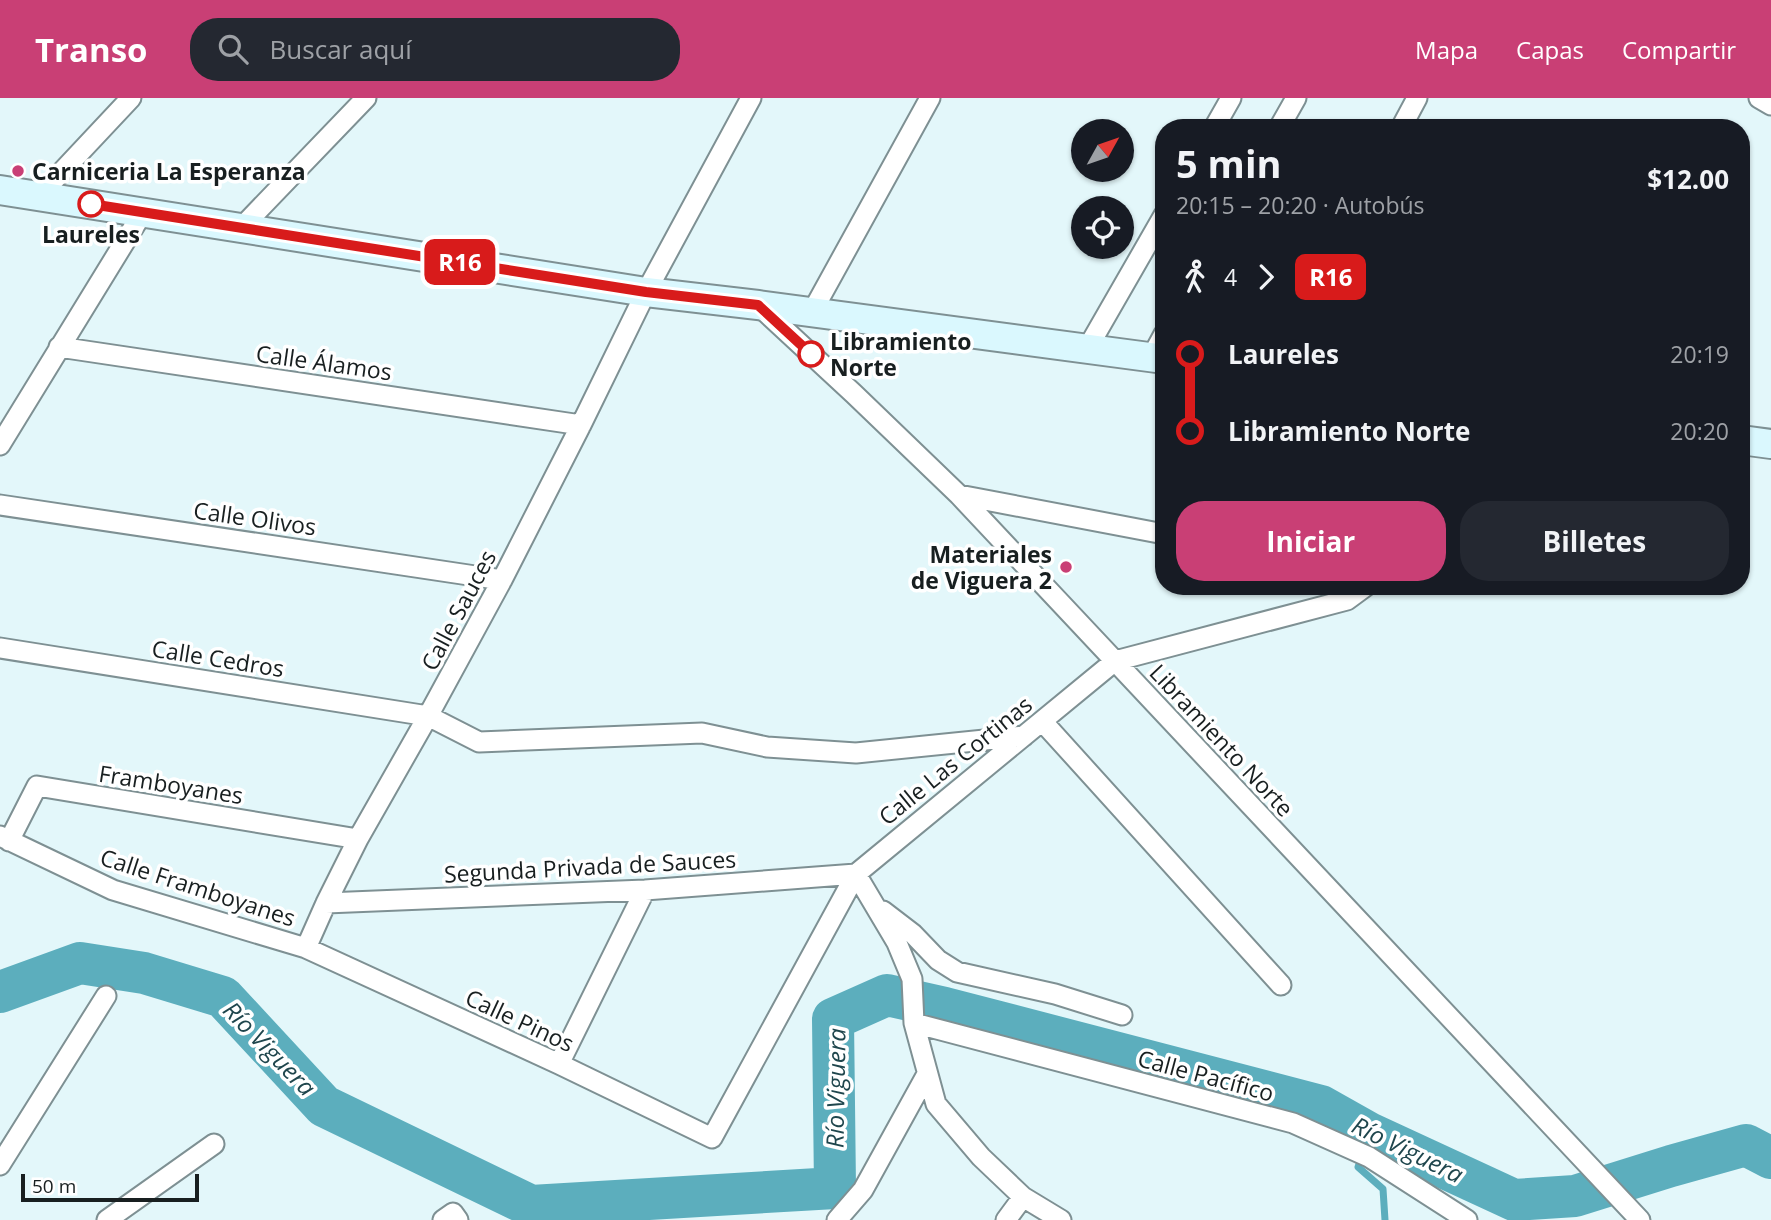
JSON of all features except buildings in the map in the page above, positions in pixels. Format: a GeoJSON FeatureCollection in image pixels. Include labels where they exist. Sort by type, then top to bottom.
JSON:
{"type":"FeatureCollection","features":[{"type":"Feature","properties":{"kind":"street"},"geometry":{"type":"LineString","coordinates":[[39,196],[131,98]]}},
{"type":"Feature","properties":{"kind":"street"},"geometry":{"type":"LineString","coordinates":[[242,227],[366,98]]}},
{"type":"Feature","properties":{"kind":"street","name":"Calle Sauces"},"geometry":{"type":"LineString","coordinates":[[306,948],[358,839],[502,580],[646,292],[751,98]]}},
{"type":"Feature","properties":{"kind":"street"},"geometry":{"type":"LineString","coordinates":[[813,312],[930,98]]}},
{"type":"Feature","properties":{"kind":"street"},"geometry":{"type":"LineString","coordinates":[[1219,119],[1231,98]]}},
{"type":"Feature","properties":{"kind":"street"},"geometry":{"type":"LineString","coordinates":[[1284,119],[1296,98]]}},
{"type":"Feature","properties":{"kind":"street"},"geometry":{"type":"LineString","coordinates":[[1406,119],[1417,98]]}},
{"type":"Feature","properties":{"kind":"street"},"geometry":{"type":"LineString","coordinates":[[1759,98],[1771,105]]}},
{"type":"Feature","properties":{"kind":"street"},"geometry":{"type":"LineString","coordinates":[[0,190],[646,292],[1087,349],[1155,350]]}},
{"type":"Feature","properties":{"kind":"street"},"geometry":{"type":"LineString","coordinates":[[0,445],[143,212]]}},
{"type":"Feature","properties":{"kind":"street"},"geometry":{"type":"LineString","coordinates":[[1087,349],[1155,231]]}},
{"type":"Feature","properties":{"kind":"street","name":"Libramiento Norte"},"geometry":{"type":"LineString","coordinates":[[758,305],[959,495],[1640,1220]]}},
{"type":"Feature","properties":{"kind":"street","name":"Calle Álamos"},"geometry":{"type":"LineString","coordinates":[[59,348],[581,425]]}},
{"type":"Feature","properties":{"kind":"street"},"geometry":{"type":"LineString","coordinates":[[1750,441],[1771,444]]}},
{"type":"Feature","properties":{"kind":"street"},"geometry":{"type":"LineString","coordinates":[[959,495],[1155,532]]}},
{"type":"Feature","properties":{"kind":"street","name":"Calle Olivos"},"geometry":{"type":"LineString","coordinates":[[0,505],[502,580]]}},
{"type":"Feature","properties":{"kind":"street","name":"Calle Las Cortinas"},"geometry":{"type":"LineString","coordinates":[[712,1138],[856,873],[1115,661],[1347,600],[1354,595]]}},
{"type":"Feature","properties":{"kind":"street","name":"Calle Cedros"},"geometry":{"type":"LineString","coordinates":[[0,648],[428,716],[479,742],[702,733],[767,747],[856,753],[1024,736]]}},
{"type":"Feature","properties":{"kind":"street"},"geometry":{"type":"LineString","coordinates":[[1042,721],[1281,985]]}},
{"type":"Feature","properties":{"kind":"street","name":"Framboyanes"},"geometry":{"type":"LineString","coordinates":[[5,838],[37,786],[358,839]]}},
{"type":"Feature","properties":{"kind":"street","name":"Calle Framboyanes"},"geometry":{"type":"LineString","coordinates":[[5,838],[113,890],[306,948]]}},
{"type":"Feature","properties":{"kind":"street"},"geometry":{"type":"LineString","coordinates":[[856,873],[897,943],[912,979],[914,1023],[936,1104],[981,1157],[1023,1197],[1060,1220]]}},
{"type":"Feature","properties":{"kind":"street","name":"Segunda Privada de Sauces"},"geometry":{"type":"LineString","coordinates":[[326,903],[645,890],[856,873]]}},
{"type":"Feature","properties":{"kind":"street"},"geometry":{"type":"LineString","coordinates":[[559,1065],[645,890]]}},
{"type":"Feature","properties":{"kind":"street"},"geometry":{"type":"LineString","coordinates":[[874,904],[913,934],[938,960],[957,972],[1055,994],[1122,1015]]}},
{"type":"Feature","properties":{"kind":"street","name":"Calle Pinos"},"geometry":{"type":"LineString","coordinates":[[306,948],[712,1138]]}},
{"type":"Feature","properties":{"kind":"street"},"geometry":{"type":"LineString","coordinates":[[0,1165],[106,996]]}},
{"type":"Feature","properties":{"kind":"street","name":"Calle Pacífico"},"geometry":{"type":"LineString","coordinates":[[914,1023],[1293,1123],[1361,1153],[1466,1220]]}},
{"type":"Feature","properties":{"kind":"street"},"geometry":{"type":"LineString","coordinates":[[837,1220],[863,1190],[927,1073]]}},
{"type":"Feature","properties":{"kind":"street"},"geometry":{"type":"LineString","coordinates":[[107,1220],[214,1144]]}},
{"type":"Feature","properties":{"kind":"street"},"geometry":{"type":"LineString","coordinates":[[1006,1220],[1023,1197]]}},
{"type":"Feature","properties":{"kind":"waterway","name":"Río Viguera"},"geometry":{"type":"LineString","coordinates":[[0,992],[80,963],[144,973],[223,997],[324,1106],[531,1206],[835,1188],[833,1019],[887,995],[1321,1106],[1369,1133],[1514,1200],[1575,1196],[1746,1145],[1771,1158]]}},
{"type":"Feature","properties":{"kind":"waterway"},"geometry":{"type":"LineString","coordinates":[[1369,1133],[1358,1167],[1383,1189],[1385,1220]]}},
{"type":"Feature","properties":{"kind":"bus line","name":"R16"},"geometry":{"type":"LineString","coordinates":[[91,204],[646,292],[758,305],[811,354]]}},
{"type":"Feature","properties":{"kind":"place","name":"Carniceria La Esperanza"},"geometry":{"type":"Point","coordinates":[18,171]}},
{"type":"Feature","properties":{"kind":"place","name":"Laureles"},"geometry":{"type":"Point","coordinates":[91,204]}},
{"type":"Feature","properties":{"kind":"place","name":"Libramiento Norte"},"geometry":{"type":"Point","coordinates":[811,354]}},
{"type":"Feature","properties":{"kind":"place","name":"Materiales de Viguera 2"},"geometry":{"type":"Point","coordinates":[1066,567]}}]}
